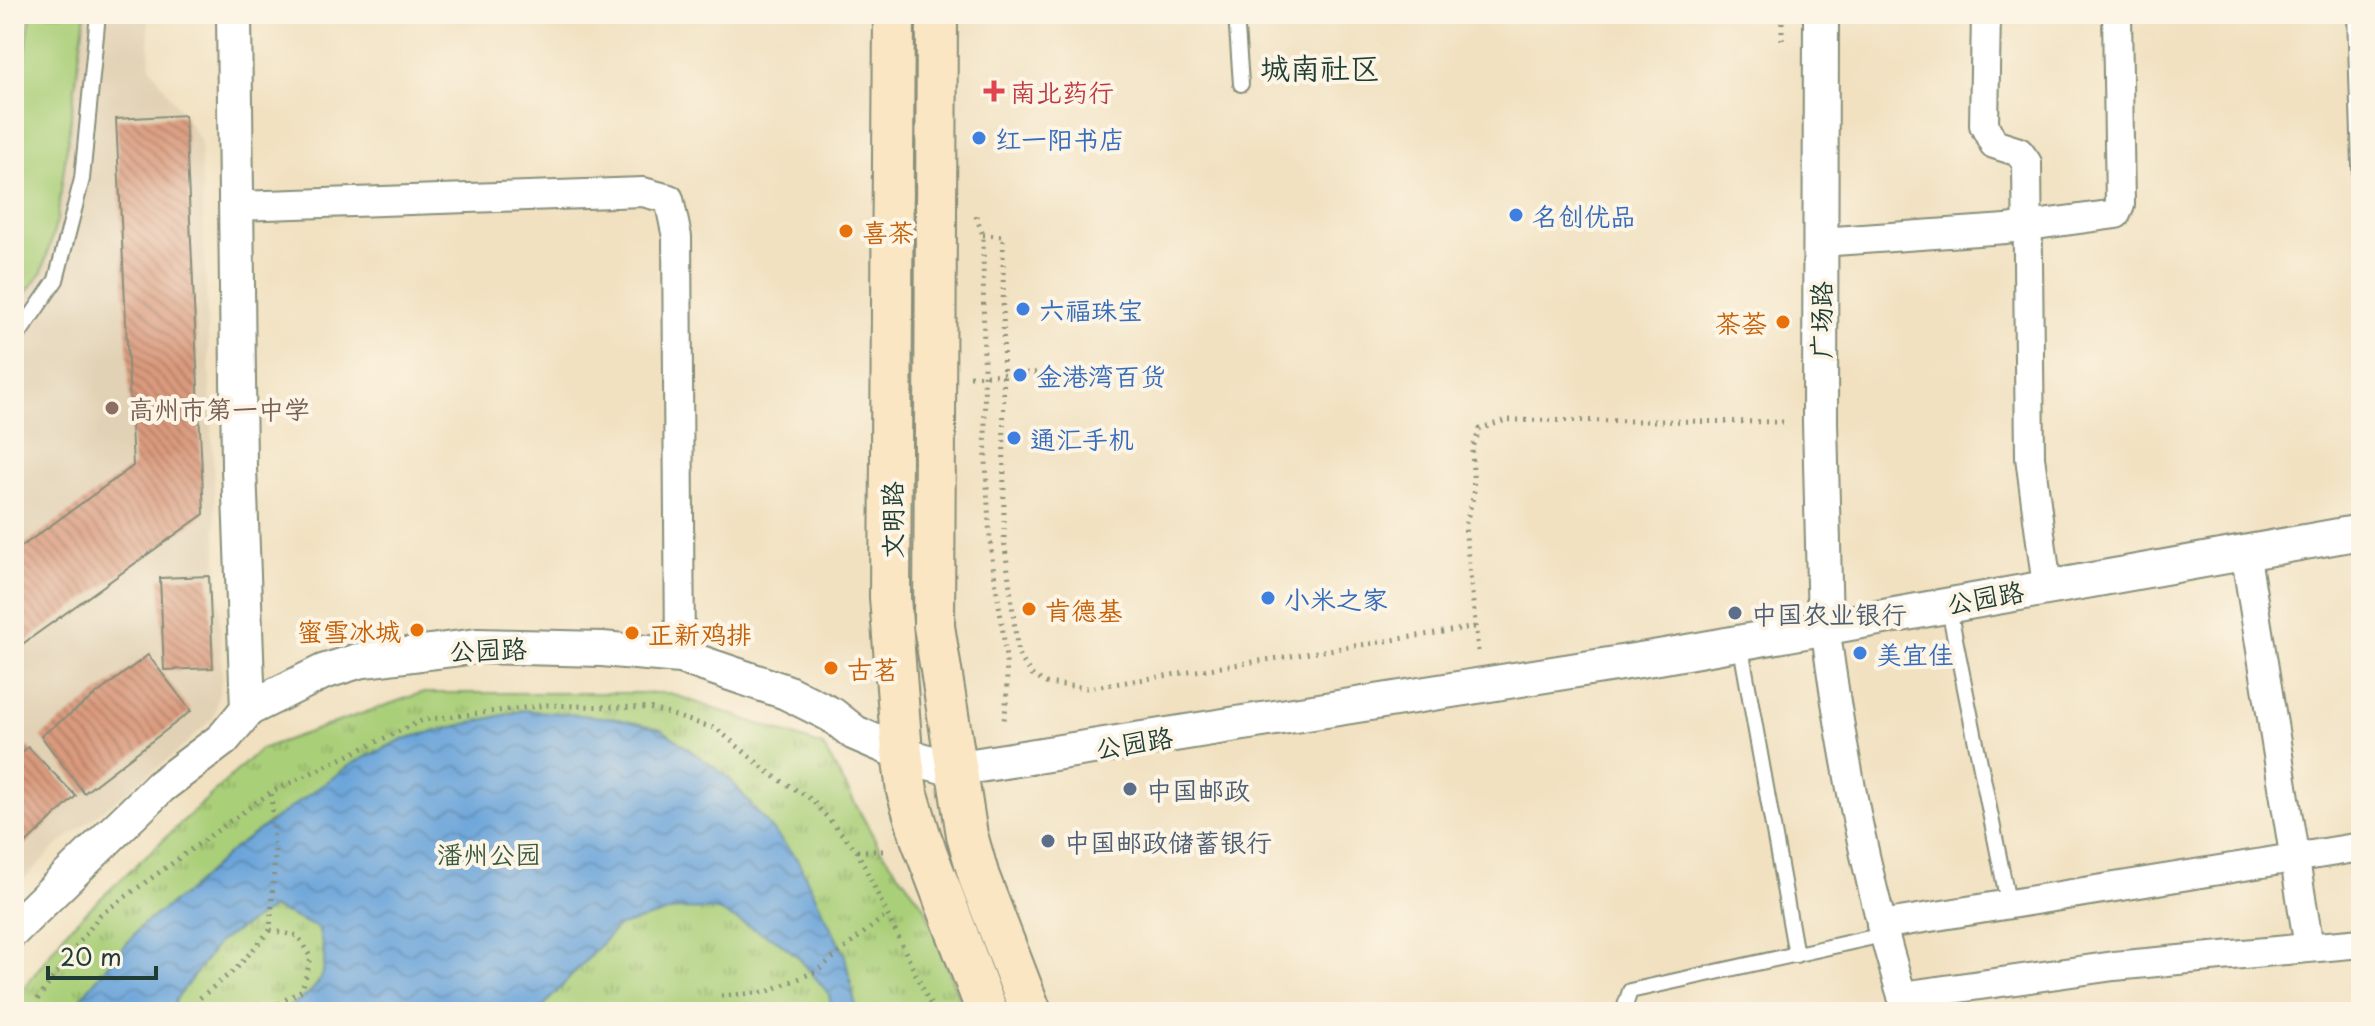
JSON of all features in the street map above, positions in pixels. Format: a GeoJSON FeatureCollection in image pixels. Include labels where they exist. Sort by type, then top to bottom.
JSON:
{"type":"FeatureCollection","features":[{"type":"Feature","properties":{"kind":"main road","name":"文明路"},"geometry":{"type":"LineString","coordinates":[[894,14],[890,597],[902,753],[907,791],[921,838],[987,1012]]}},
{"type":"Feature","properties":{"kind":"main road","name":"文明路"},"geometry":{"type":"LineString","coordinates":[[937,14],[934,626],[954,769],[979,877],[1031,1012]]}},
{"type":"Feature","properties":{"kind":"street"},"geometry":{"type":"LineString","coordinates":[[234,14],[242,592],[248,709]]}},
{"type":"Feature","properties":{"kind":"street","name":"广场路"},"geometry":{"type":"LineString","coordinates":[[1821,14],[1820,422],[1825,625]]}},
{"type":"Feature","properties":{"kind":"street"},"geometry":{"type":"LineString","coordinates":[[1986,14],[1984,125],[1994,144],[2019,152],[2025,158],[2030,457],[2047,587]]}},
{"type":"Feature","properties":{"kind":"street"},"geometry":{"type":"LineString","coordinates":[[1820,242],[2107,218],[2120,211],[2117,14]]}},
{"type":"Feature","properties":{"kind":"street"},"geometry":{"type":"LineString","coordinates":[[236,206],[643,192],[669,199],[677,237],[680,656]]}},
{"type":"Feature","properties":{"kind":"street","name":"公园路"},"geometry":{"type":"LineString","coordinates":[[14,929],[161,786],[223,739],[248,709],[323,672],[358,661],[462,647],[602,649],[680,656],[786,692],[832,715],[855,733],[902,753],[954,769],[1481,686],[2361,532]]}},
{"type":"Feature","properties":{"kind":"street"},"geometry":{"type":"LineString","coordinates":[[2245,551],[2297,856],[2309,947]]}},
{"type":"Feature","properties":{"kind":"street"},"geometry":{"type":"LineString","coordinates":[[1825,625],[1835,707],[1882,930],[1905,1004],[2114,966],[2361,943]]}},
{"type":"Feature","properties":{"kind":"street"},"geometry":{"type":"LineString","coordinates":[[1882,930],[2008,902],[2361,847]]}},
{"type":"Feature","properties":{"kind":"lane"},"geometry":{"type":"LineString","coordinates":[[14,341],[56,280],[82,179],[98,14]]}},
{"type":"Feature","properties":{"kind":"lane"},"geometry":{"type":"LineString","coordinates":[[1236,14],[1241,84]]}},
{"type":"Feature","properties":{"kind":"lane"},"geometry":{"type":"LineString","coordinates":[[2355,14],[2361,195]]}},
{"type":"Feature","properties":{"kind":"lane"},"geometry":{"type":"LineString","coordinates":[[1948,604],[2008,902]]}},
{"type":"Feature","properties":{"kind":"lane"},"geometry":{"type":"LineString","coordinates":[[1740,642],[1796,955]]}},
{"type":"Feature","properties":{"kind":"lane"},"geometry":{"type":"LineString","coordinates":[[1623,1012],[1630,991],[1796,955],[1882,930]]}},
{"type":"Feature","properties":{"kind":"path"},"geometry":{"type":"LineString","coordinates":[[1004,720],[1008,695],[990,537],[983,235],[1003,236],[1006,374],[1004,538],[1018,654],[1032,675],[1046,683],[1088,688],[1475,627]]}},
{"type":"Feature","properties":{"kind":"path"},"geometry":{"type":"LineString","coordinates":[[934,379],[1049,372]]}},
{"type":"Feature","properties":{"kind":"path"},"geometry":{"type":"LineString","coordinates":[[1481,686],[1465,526],[1474,494],[1472,450],[1480,429],[1506,420],[1820,422]]}},
{"type":"Feature","properties":{"kind":"path"},"geometry":{"type":"LineString","coordinates":[[28,1012],[100,915],[271,792],[423,720],[547,705],[649,708],[717,729],[772,775],[811,799],[857,851],[934,1012]]}},
{"type":"Feature","properties":{"kind":"path"},"geometry":{"type":"LineString","coordinates":[[194,1012],[197,1000],[237,968],[270,930],[275,854],[271,792]]}},
{"type":"Feature","properties":{"kind":"path"},"geometry":{"type":"LineString","coordinates":[[857,851],[892,851]]}},
{"type":"Feature","properties":{"kind":"path"},"geometry":{"type":"LineString","coordinates":[[721,996],[766,992],[817,971],[886,915]]}},
{"type":"Feature","properties":{"kind":"path"},"geometry":{"type":"LineString","coordinates":[[265,1012],[302,990],[311,958],[298,936],[270,930]]}},
{"type":"Feature","properties":{"kind":"shaded area","name":"高州市第一中学"},"geometry":{"type":"Polygon","coordinates":[[[14,14],[148,14],[150,66],[200,140],[222,676],[214,717],[176,753],[52,850],[14,890],[14,14]]]}},
{"type":"Feature","properties":{"kind":"green space"},"geometry":{"type":"Polygon","coordinates":[[[31,14],[85,14],[57,220],[42,272],[14,308],[14,131],[31,14]]]}},
{"type":"Feature","properties":{"kind":"green space","name":"潘州公园"},"geometry":{"type":"Polygon","coordinates":[[[421,693],[669,693],[823,746],[881,850],[925,907],[964,1012],[14,1012],[14,1002],[68,929],[260,749],[421,693]]]}},
{"type":"Feature","properties":{"kind":"water"},"geometry":{"type":"Polygon","coordinates":[[[524,710],[614,718],[661,729],[728,777],[797,859],[845,956],[857,1012],[832,1012],[829,994],[798,957],[778,941],[717,910],[679,909],[617,927],[538,1012],[279,1012],[314,988],[320,980],[324,958],[318,928],[273,908],[219,942],[175,1001],[177,1012],[69,1012],[142,925],[189,890],[234,848],[353,763],[403,739],[524,710]]]}},
{"type":"Feature","properties":{"kind":"building"},"geometry":{"type":"Polygon","coordinates":[[[185,115],[204,514],[14,650],[14,552],[133,466],[116,119],[185,115]]]}},
{"type":"Feature","properties":{"kind":"building"},"geometry":{"type":"Polygon","coordinates":[[[209,576],[213,668],[164,670],[160,578],[209,576]]]}},
{"type":"Feature","properties":{"kind":"building"},"geometry":{"type":"Polygon","coordinates":[[[148,655],[191,711],[84,793],[41,736],[148,655]]]}},
{"type":"Feature","properties":{"kind":"building"},"geometry":{"type":"Polygon","coordinates":[[[28,747],[76,796],[14,855],[14,760],[28,747]]]}},
{"type":"Feature","properties":{"kind":"place","name":"南北药行"},"geometry":{"type":"Point","coordinates":[994,91]}},
{"type":"Feature","properties":{"kind":"place","name":"红一阳书店"},"geometry":{"type":"Point","coordinates":[979,138]}},
{"type":"Feature","properties":{"kind":"place","name":"名创优品"},"geometry":{"type":"Point","coordinates":[1516,215]}},
{"type":"Feature","properties":{"kind":"place","name":"喜茶"},"geometry":{"type":"Point","coordinates":[846,231]}},
{"type":"Feature","properties":{"kind":"place","name":"六福珠宝"},"geometry":{"type":"Point","coordinates":[1023,309]}},
{"type":"Feature","properties":{"kind":"place","name":"茶荟"},"geometry":{"type":"Point","coordinates":[1783,322]}},
{"type":"Feature","properties":{"kind":"place","name":"金港湾百货"},"geometry":{"type":"Point","coordinates":[1020,375]}},
{"type":"Feature","properties":{"kind":"place","name":"高州市第一中学"},"geometry":{"type":"Point","coordinates":[112,408]}},
{"type":"Feature","properties":{"kind":"place","name":"通汇手机"},"geometry":{"type":"Point","coordinates":[1014,438]}},
{"type":"Feature","properties":{"kind":"place","name":"小米之家"},"geometry":{"type":"Point","coordinates":[1268,598]}},
{"type":"Feature","properties":{"kind":"place","name":"肯德基"},"geometry":{"type":"Point","coordinates":[1029,609]}},
{"type":"Feature","properties":{"kind":"place","name":"中国农业银行"},"geometry":{"type":"Point","coordinates":[1735,613]}},
{"type":"Feature","properties":{"kind":"place","name":"蜜雪冰城"},"geometry":{"type":"Point","coordinates":[417,630]}},
{"type":"Feature","properties":{"kind":"place","name":"正新鸡排"},"geometry":{"type":"Point","coordinates":[632,633]}},
{"type":"Feature","properties":{"kind":"place","name":"美宜佳"},"geometry":{"type":"Point","coordinates":[1860,653]}},
{"type":"Feature","properties":{"kind":"place","name":"古茗"},"geometry":{"type":"Point","coordinates":[831,668]}},
{"type":"Feature","properties":{"kind":"place","name":"中国邮政"},"geometry":{"type":"Point","coordinates":[1130,789]}},
{"type":"Feature","properties":{"kind":"place","name":"中国邮政储蓄银行"},"geometry":{"type":"Point","coordinates":[1048,841]}},
{"type":"Feature","properties":{"kind":"district","name":"城南社区"},"geometry":{"type":"Point","coordinates":[1320,66]}}]}
